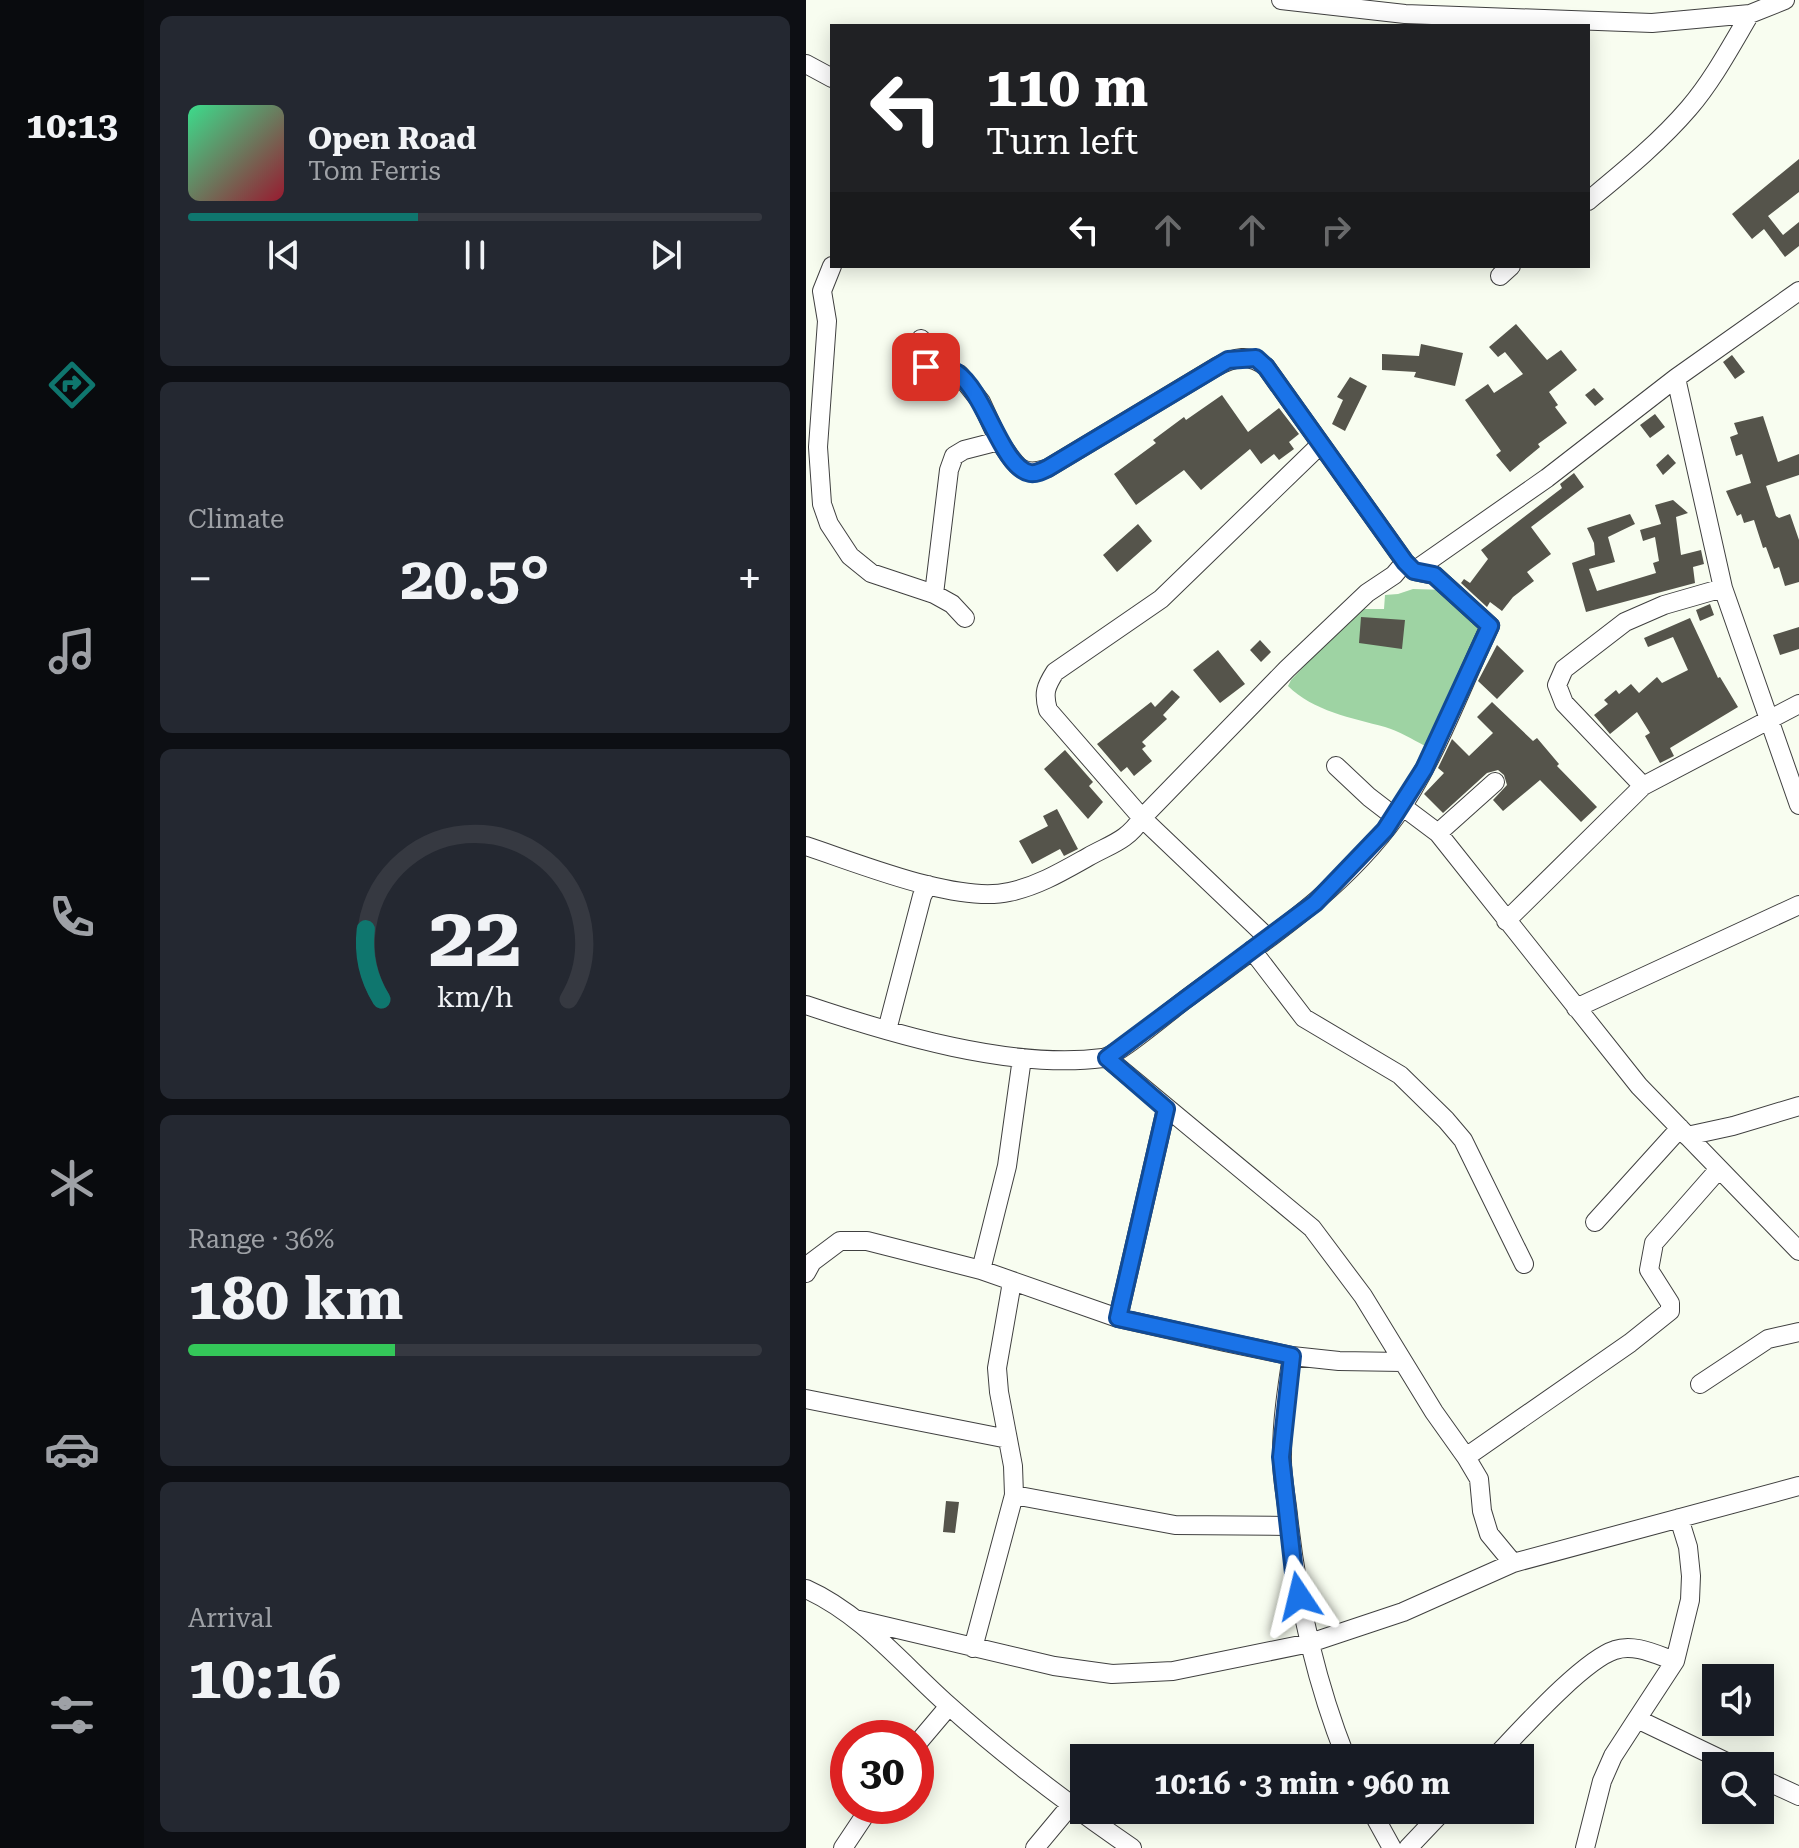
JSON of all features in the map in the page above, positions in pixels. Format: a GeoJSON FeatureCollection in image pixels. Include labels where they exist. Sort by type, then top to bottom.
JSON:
{"type":"FeatureCollection","features":[{"type":"Feature","properties":{"kind":"street"},"geometry":{"type":"LineString","coordinates":[[1281,0],[1405,14],[1652,23],[1750,14],[1785,0]]}},
{"type":"Feature","properties":{"kind":"street"},"geometry":{"type":"LineString","coordinates":[[1590,199],[1655,144],[1690,107],[1750,14]]}},
{"type":"Feature","properties":{"kind":"street"},"geometry":{"type":"LineString","coordinates":[[806,64],[830,77]]}},
{"type":"Feature","properties":{"kind":"street"},"geometry":{"type":"LineString","coordinates":[[831,268],[822,291],[827,321],[818,447],[822,504],[829,524],[850,556],[871,573],[934,594],[952,604],[965,618]]}},
{"type":"Feature","properties":{"kind":"street"},"geometry":{"type":"LineString","coordinates":[[806,846],[959,893],[1007,893],[1053,877],[1132,834],[1142,818],[1287,669],[1367,593],[1547,478],[1676,378],[1797,299]]}},
{"type":"Feature","properties":{"kind":"street"},"geometry":{"type":"LineString","coordinates":[[806,1005],[936,1044],[1022,1058],[1107,1058],[1315,903],[1398,811],[1442,731],[1490,626],[1434,575],[1410,567],[1266,367],[1256,358],[1240,358],[1216,367],[1033,474],[1021,470],[999,441],[981,402],[959,374],[923,366],[920,361],[921,339]]}},
{"type":"Feature","properties":{"kind":"street"},"geometry":{"type":"LineString","coordinates":[[1676,378],[1723,588],[1799,805]]}},
{"type":"Feature","properties":{"kind":"street"},"geometry":{"type":"LineString","coordinates":[[934,594],[949,470],[954,456],[964,450],[999,441]]}},
{"type":"Feature","properties":{"kind":"street"},"geometry":{"type":"LineString","coordinates":[[1268,938],[1142,818],[1048,710],[1044,698],[1045,687],[1055,672],[1161,599],[1320,445]]}},
{"type":"Feature","properties":{"kind":"street"},"geometry":{"type":"LineString","coordinates":[[1643,786],[1564,703],[1557,685],[1564,669],[1625,622],[1664,605],[1723,588]]}},
{"type":"Feature","properties":{"kind":"street"},"geometry":{"type":"LineString","coordinates":[[1506,921],[1643,786],[1799,704]]}},
{"type":"Feature","properties":{"kind":"street"},"geometry":{"type":"LineString","coordinates":[[1336,766],[1369,797],[1438,833],[1639,1086],[1719,1169],[1796,1241]]}},
{"type":"Feature","properties":{"kind":"street"},"geometry":{"type":"LineString","coordinates":[[1438,833],[1495,782]]}},
{"type":"Feature","properties":{"kind":"street"},"geometry":{"type":"LineString","coordinates":[[887,1030],[922,896],[928,885]]}},
{"type":"Feature","properties":{"kind":"street"},"geometry":{"type":"LineString","coordinates":[[1576,1008],[1799,905]]}},
{"type":"Feature","properties":{"kind":"street"},"geometry":{"type":"LineString","coordinates":[[1252,950],[1304,1018],[1400,1075],[1446,1120],[1463,1140],[1524,1264]]}},
{"type":"Feature","properties":{"kind":"street"},"geometry":{"type":"LineString","coordinates":[[981,1270],[1007,1166],[1022,1058]]}},
{"type":"Feature","properties":{"kind":"street"},"geometry":{"type":"LineString","coordinates":[[1107,1058],[1312,1228],[1363,1296],[1466,1457],[1479,1479],[1482,1511],[1489,1534],[1513,1563]]}},
{"type":"Feature","properties":{"kind":"street"},"geometry":{"type":"LineString","coordinates":[[1595,1222],[1684,1132],[1733,1126],[1799,1106]]}},
{"type":"Feature","properties":{"kind":"street"},"geometry":{"type":"LineString","coordinates":[[1118,1318],[1166,1109]]}},
{"type":"Feature","properties":{"kind":"street"},"geometry":{"type":"LineString","coordinates":[[1466,1457],[1670,1311],[1670,1303],[1649,1270],[1654,1243],[1719,1169]]}},
{"type":"Feature","properties":{"kind":"street"},"geometry":{"type":"LineString","coordinates":[[806,1273],[812,1262],[840,1241],[867,1241],[981,1270],[1118,1318],[1292,1356],[1339,1361],[1403,1362]]}},
{"type":"Feature","properties":{"kind":"street"},"geometry":{"type":"LineString","coordinates":[[973,1648],[1014,1495],[1013,1466],[997,1368],[1012,1282]]}},
{"type":"Feature","properties":{"kind":"street"},"geometry":{"type":"LineString","coordinates":[[1700,1384],[1768,1339],[1799,1332]]}},
{"type":"Feature","properties":{"kind":"street"},"geometry":{"type":"LineString","coordinates":[[1292,1356],[1281,1457],[1294,1573],[1310,1643],[1341,1744]]}},
{"type":"Feature","properties":{"kind":"street"},"geometry":{"type":"LineString","coordinates":[[806,1399],[1008,1439]]}},
{"type":"Feature","properties":{"kind":"street"},"geometry":{"type":"LineString","coordinates":[[855,1619],[1054,1666],[1112,1674],[1173,1671],[1310,1643],[1390,1617],[1513,1563],[1799,1486]]}},
{"type":"Feature","properties":{"kind":"street"},"geometry":{"type":"LineString","coordinates":[[1014,1495],[1175,1525],[1289,1526]]}},
{"type":"Feature","properties":{"kind":"street"},"geometry":{"type":"LineString","coordinates":[[1585,1848],[1607,1768],[1675,1661],[1690,1600],[1691,1576],[1688,1547],[1679,1518]]}},
{"type":"Feature","properties":{"kind":"street"},"geometry":{"type":"LineString","coordinates":[[806,1589],[823,1596],[855,1619],[949,1706],[1070,1806],[1035,1848]]}},
{"type":"Feature","properties":{"kind":"street"},"geometry":{"type":"LineString","coordinates":[[1508,1744],[1589,1666],[1616,1649],[1639,1649],[1675,1661]]}},
{"type":"Feature","properties":{"kind":"street"},"geometry":{"type":"LineString","coordinates":[[934,1724],[949,1706]]}},
{"type":"Feature","properties":{"kind":"street"},"geometry":{"type":"LineString","coordinates":[[1637,1719],[1706,1752]]}},
{"type":"Feature","properties":{"kind":"street"},"geometry":{"type":"LineString","coordinates":[[1774,1784],[1799,1796]]}},
{"type":"Feature","properties":{"kind":"street"},"geometry":{"type":"LineString","coordinates":[[843,1848],[859,1824]]}},
{"type":"Feature","properties":{"kind":"street"},"geometry":{"type":"LineString","coordinates":[[1097,1824],[1132,1848]]}},
{"type":"Feature","properties":{"kind":"street"},"geometry":{"type":"LineString","coordinates":[[1379,1824],[1392,1848]]}},
{"type":"Feature","properties":{"kind":"street"},"geometry":{"type":"LineString","coordinates":[[1408,1848],[1431,1824]]}},
{"type":"Feature","properties":{"kind":"green space"},"geometry":{"type":"Polygon","coordinates":[[[1413,589],[1447,590],[1486,628],[1439,730],[1425,746],[1390,729],[1321,708],[1288,686],[1353,615],[1361,609],[1384,609],[1385,595],[1413,589]]]}},
{"type":"Feature","properties":{"kind":"building"},"geometry":{"type":"Polygon","coordinates":[[[1799,159],[1799,192],[1768,216],[1783,235],[1799,222],[1799,246],[1785,257],[1764,229],[1752,239],[1732,214],[1799,159]]]}},
{"type":"Feature","properties":{"kind":"building"},"geometry":{"type":"Polygon","coordinates":[[[1516,324],[1547,360],[1561,350],[1577,370],[1549,392],[1567,423],[1538,444],[1540,447],[1510,472],[1496,455],[1501,451],[1465,400],[1488,384],[1494,393],[1523,374],[1505,352],[1498,357],[1489,347],[1516,324]]]}},
{"type":"Feature","properties":{"kind":"building"},"geometry":{"type":"Polygon","coordinates":[[[1421,344],[1463,353],[1455,386],[1414,377],[1416,372],[1382,370],[1382,354],[1419,356],[1421,344]]]}},
{"type":"Feature","properties":{"kind":"building"},"geometry":{"type":"Polygon","coordinates":[[[1732,355],[1745,372],[1735,379],[1723,362],[1732,355]]]}},
{"type":"Feature","properties":{"kind":"building"},"geometry":{"type":"Polygon","coordinates":[[[1350,377],[1367,386],[1345,431],[1332,424],[1343,400],[1337,397],[1350,377]]]}},
{"type":"Feature","properties":{"kind":"building"},"geometry":{"type":"Polygon","coordinates":[[[1594,388],[1604,399],[1595,406],[1585,395],[1594,388]]]}},
{"type":"Feature","properties":{"kind":"building"},"geometry":{"type":"Polygon","coordinates":[[[1222,395],[1248,432],[1279,408],[1299,434],[1289,442],[1294,449],[1279,460],[1274,454],[1261,464],[1250,449],[1201,490],[1184,470],[1136,505],[1114,474],[1156,443],[1153,440],[1184,417],[1186,420],[1222,395]]]}},
{"type":"Feature","properties":{"kind":"building"},"geometry":{"type":"Polygon","coordinates":[[[1655,414],[1665,427],[1650,438],[1640,425],[1655,414]]]}},
{"type":"Feature","properties":{"kind":"building"},"geometry":{"type":"Polygon","coordinates":[[[1763,416],[1778,462],[1799,454],[1799,475],[1766,486],[1776,516],[1779,518],[1790,514],[1799,540],[1799,582],[1785,586],[1779,567],[1774,569],[1766,547],[1763,548],[1754,520],[1744,523],[1741,514],[1737,516],[1726,491],[1751,483],[1742,454],[1736,456],[1730,437],[1738,434],[1734,423],[1763,416]]]}},
{"type":"Feature","properties":{"kind":"building"},"geometry":{"type":"Polygon","coordinates":[[[1668,454],[1676,463],[1663,475],[1656,465],[1668,454]]]}},
{"type":"Feature","properties":{"kind":"building"},"geometry":{"type":"Polygon","coordinates":[[[1574,473],[1584,487],[1531,527],[1551,554],[1527,572],[1534,581],[1513,597],[1502,611],[1490,602],[1487,607],[1461,583],[1464,579],[1470,583],[1488,559],[1481,550],[1562,488],[1560,484],[1574,473]]]}},
{"type":"Feature","properties":{"kind":"building"},"geometry":{"type":"Polygon","coordinates":[[[1673,500],[1688,513],[1676,517],[1681,555],[1701,550],[1704,564],[1693,567],[1695,583],[1586,612],[1572,563],[1595,555],[1594,543],[1587,528],[1630,514],[1635,524],[1608,537],[1615,562],[1589,569],[1597,591],[1656,573],[1653,563],[1659,561],[1655,537],[1643,541],[1640,530],[1661,524],[1655,505],[1673,500]]]}},
{"type":"Feature","properties":{"kind":"building"},"geometry":{"type":"Polygon","coordinates":[[[1138,524],[1152,541],[1117,572],[1103,555],[1138,524]]]}},
{"type":"Feature","properties":{"kind":"building"},"geometry":{"type":"Polygon","coordinates":[[[1710,604],[1714,615],[1700,621],[1696,610],[1710,604]]]}},
{"type":"Feature","properties":{"kind":"building"},"geometry":{"type":"Polygon","coordinates":[[[1361,617],[1405,620],[1402,649],[1359,643],[1361,617]]]}},
{"type":"Feature","properties":{"kind":"building"},"geometry":{"type":"Polygon","coordinates":[[[1690,618],[1718,678],[1738,707],[1670,748],[1674,756],[1660,763],[1645,736],[1650,733],[1637,712],[1610,734],[1594,715],[1608,704],[1604,700],[1616,690],[1619,694],[1631,684],[1639,693],[1657,677],[1662,683],[1688,670],[1673,637],[1648,647],[1644,638],[1690,618]]]}},
{"type":"Feature","properties":{"kind":"building"},"geometry":{"type":"Polygon","coordinates":[[[1799,627],[1799,649],[1780,655],[1773,635],[1799,627]]]}},
{"type":"Feature","properties":{"kind":"building"},"geometry":{"type":"Polygon","coordinates":[[[1260,640],[1271,652],[1261,662],[1250,650],[1260,640]]]}},
{"type":"Feature","properties":{"kind":"building"},"geometry":{"type":"Polygon","coordinates":[[[1497,645],[1524,671],[1497,699],[1478,681],[1497,645]]]}},
{"type":"Feature","properties":{"kind":"building"},"geometry":{"type":"Polygon","coordinates":[[[1218,650],[1245,684],[1220,703],[1193,670],[1218,650]]]}},
{"type":"Feature","properties":{"kind":"building"},"geometry":{"type":"Polygon","coordinates":[[[1172,690],[1180,697],[1163,715],[1167,719],[1142,742],[1146,746],[1142,749],[1152,761],[1134,776],[1127,767],[1121,772],[1097,744],[1151,702],[1155,707],[1172,690]]]}},
{"type":"Feature","properties":{"kind":"building"},"geometry":{"type":"Polygon","coordinates":[[[1492,702],[1533,741],[1537,738],[1559,764],[1557,766],[1597,807],[1581,822],[1540,780],[1503,811],[1493,800],[1507,785],[1504,775],[1498,770],[1487,773],[1443,813],[1424,794],[1444,773],[1438,768],[1452,739],[1469,756],[1493,733],[1477,717],[1492,702]]]}},
{"type":"Feature","properties":{"kind":"building"},"geometry":{"type":"Polygon","coordinates":[[[1065,750],[1093,782],[1089,786],[1103,802],[1088,819],[1044,769],[1065,750]]]}},
{"type":"Feature","properties":{"kind":"building"},"geometry":{"type":"Polygon","coordinates":[[[1057,809],[1078,849],[1064,856],[1060,849],[1032,864],[1019,841],[1048,826],[1043,816],[1057,809]]]}},
{"type":"Feature","properties":{"kind":"building"},"geometry":{"type":"Polygon","coordinates":[[[946,1501],[959,1502],[955,1533],[943,1532],[946,1501]]]}},
{"type":"Feature","properties":{"kind":"route"},"geometry":{"type":"LineString","coordinates":[[926,367],[959,374],[981,402],[999,441],[1021,470],[1033,474],[1228,360],[1256,358],[1266,367],[1405,562],[1414,571],[1434,575],[1490,626],[1424,769],[1385,830],[1315,903],[1107,1058],[1166,1109],[1118,1318],[1292,1356],[1281,1457],[1299,1596]]}}]}
